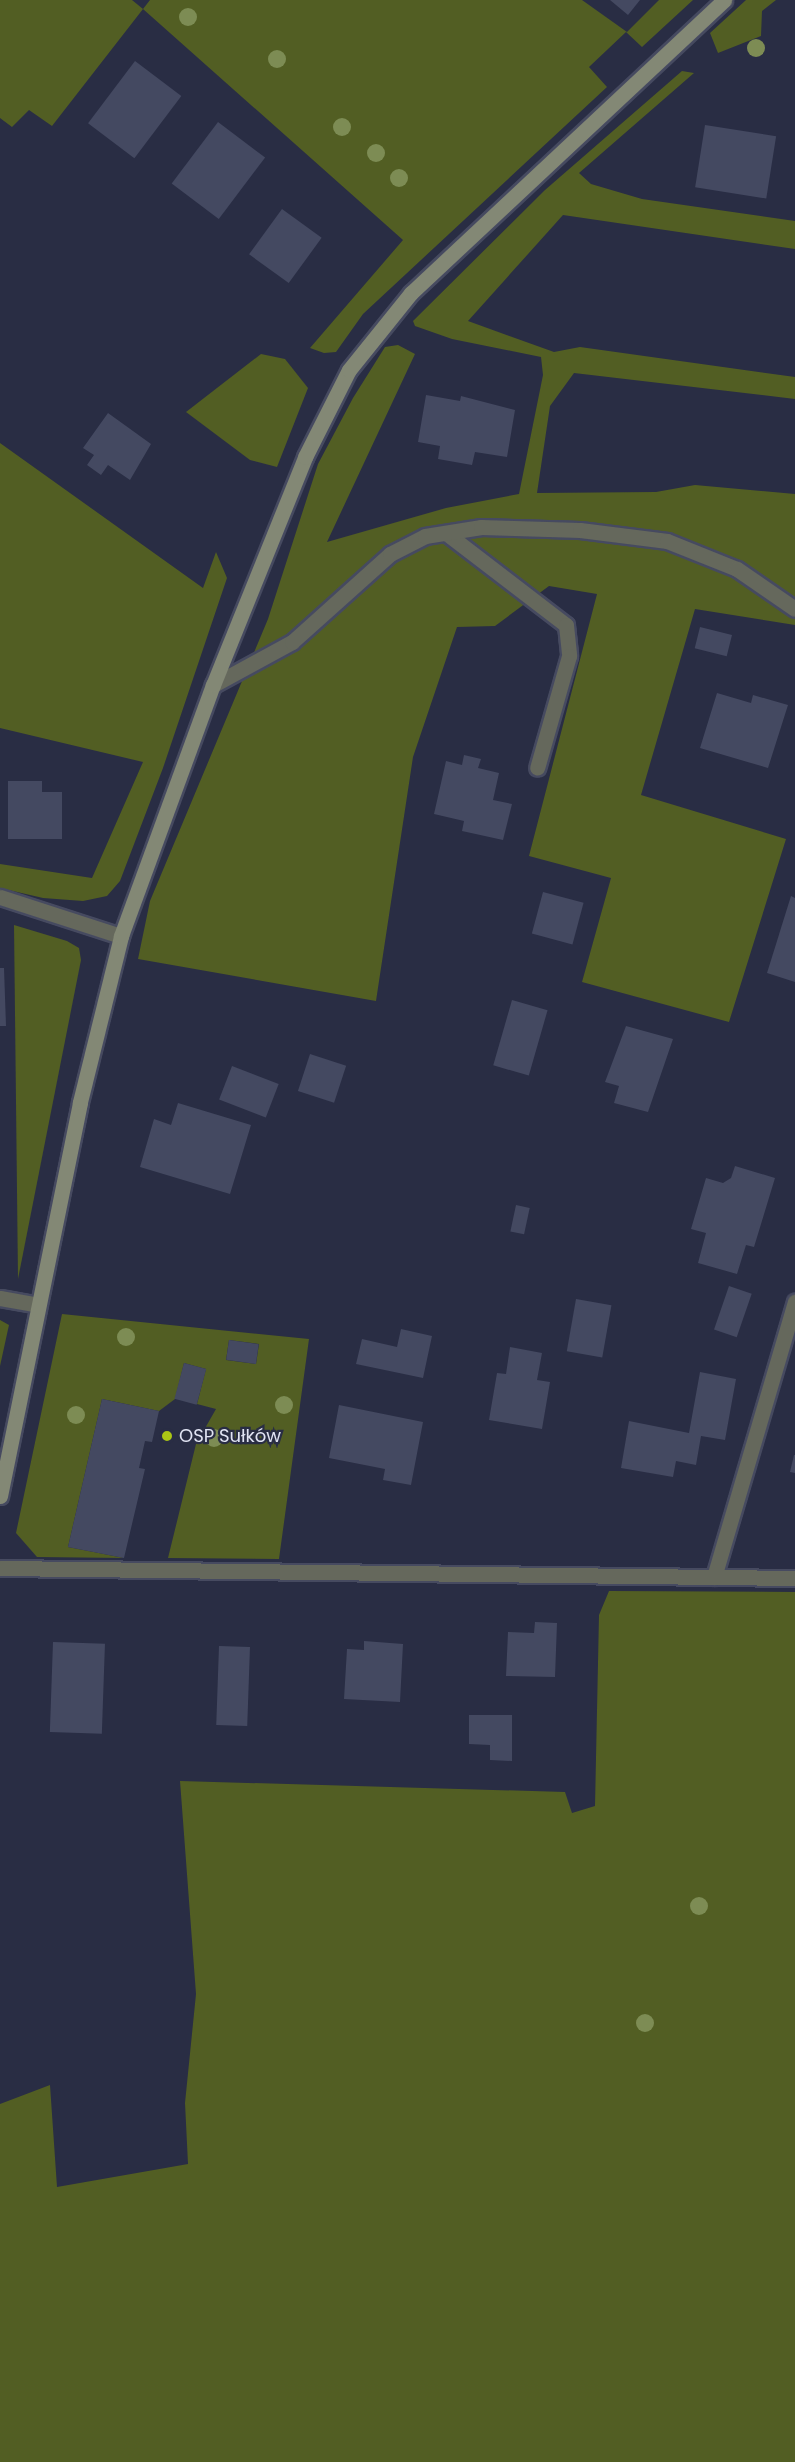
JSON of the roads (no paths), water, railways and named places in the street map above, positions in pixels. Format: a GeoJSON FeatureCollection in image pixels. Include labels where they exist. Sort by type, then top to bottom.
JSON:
{"type":"FeatureCollection","features":[{"type":"Feature","properties":{"kind":"street"},"geometry":{"type":"LineString","coordinates":[[0,1496],[82,1092],[121,936],[213,685],[305,457],[350,370],[411,293],[724,0]]}},
{"type":"Feature","properties":{"kind":"street"},"geometry":{"type":"LineString","coordinates":[[213,685],[292,642],[390,554],[425,536],[481,527],[569,530],[667,541],[737,569],[795,609]]}},
{"type":"Feature","properties":{"kind":"street"},"geometry":{"type":"LineString","coordinates":[[446,533],[566,625],[569,656],[537,768]]}},
{"type":"Feature","properties":{"kind":"street"},"geometry":{"type":"LineString","coordinates":[[0,897],[121,936]]}},
{"type":"Feature","properties":{"kind":"street"},"geometry":{"type":"LineString","coordinates":[[0,1298],[38,1305]]}},
{"type":"Feature","properties":{"kind":"street"},"geometry":{"type":"LineString","coordinates":[[714,1577],[795,1302]]}},
{"type":"Feature","properties":{"kind":"street"},"geometry":{"type":"LineString","coordinates":[[0,1568],[795,1578]]}},
{"type":"Feature","properties":{"kind":"place","name":"OSP Sułków"},"geometry":{"type":"Point","coordinates":[167,1436]}}]}
